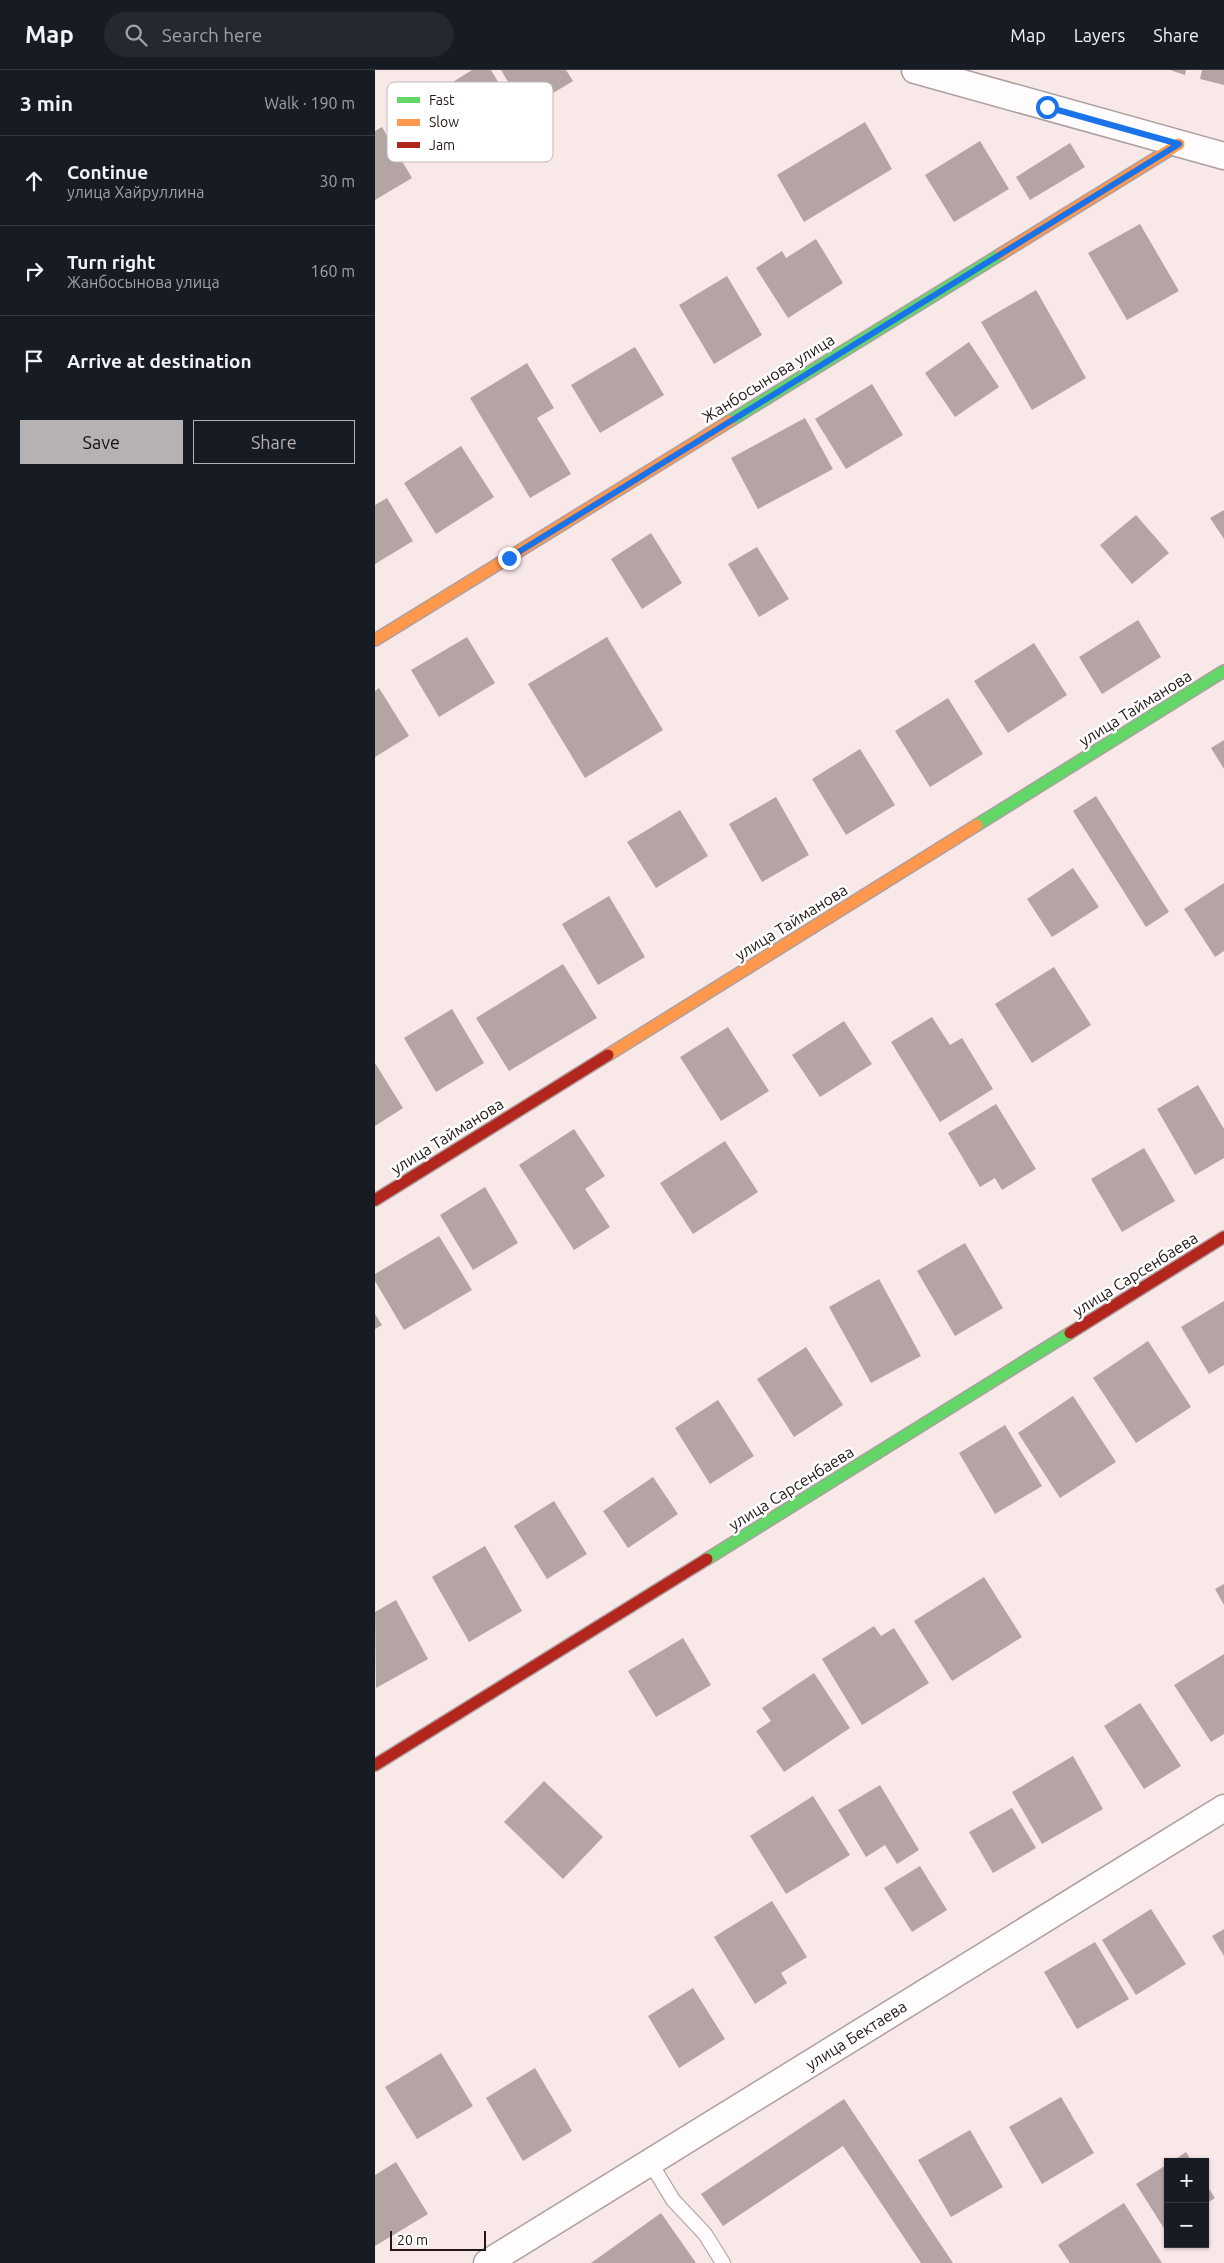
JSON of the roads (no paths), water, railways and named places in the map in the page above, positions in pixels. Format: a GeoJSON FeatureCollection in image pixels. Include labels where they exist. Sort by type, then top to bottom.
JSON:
{"type":"FeatureCollection","features":[{"type":"Feature","properties":{"kind":"street"},"geometry":{"type":"LineString","coordinates":[[915,70],[1224,156]]}},
{"type":"Feature","properties":{"kind":"street","name":"Жанбосынова улица"},"geometry":{"type":"LineString","coordinates":[[375,640],[1179,144]]}},
{"type":"Feature","properties":{"kind":"street","name":"улица Тайманова"},"geometry":{"type":"LineString","coordinates":[[375,1200],[1224,671]]}},
{"type":"Feature","properties":{"kind":"street","name":"улица Сарсенбаева"},"geometry":{"type":"LineString","coordinates":[[375,1766],[1224,1237]]}},
{"type":"Feature","properties":{"kind":"street","name":"улица Бектаева"},"geometry":{"type":"LineString","coordinates":[[487,2263],[1224,1808]]}},
{"type":"Feature","properties":{"kind":"lane"},"geometry":{"type":"LineString","coordinates":[[650,2162],[673,2200],[705,2234],[723,2263]]}}]}
